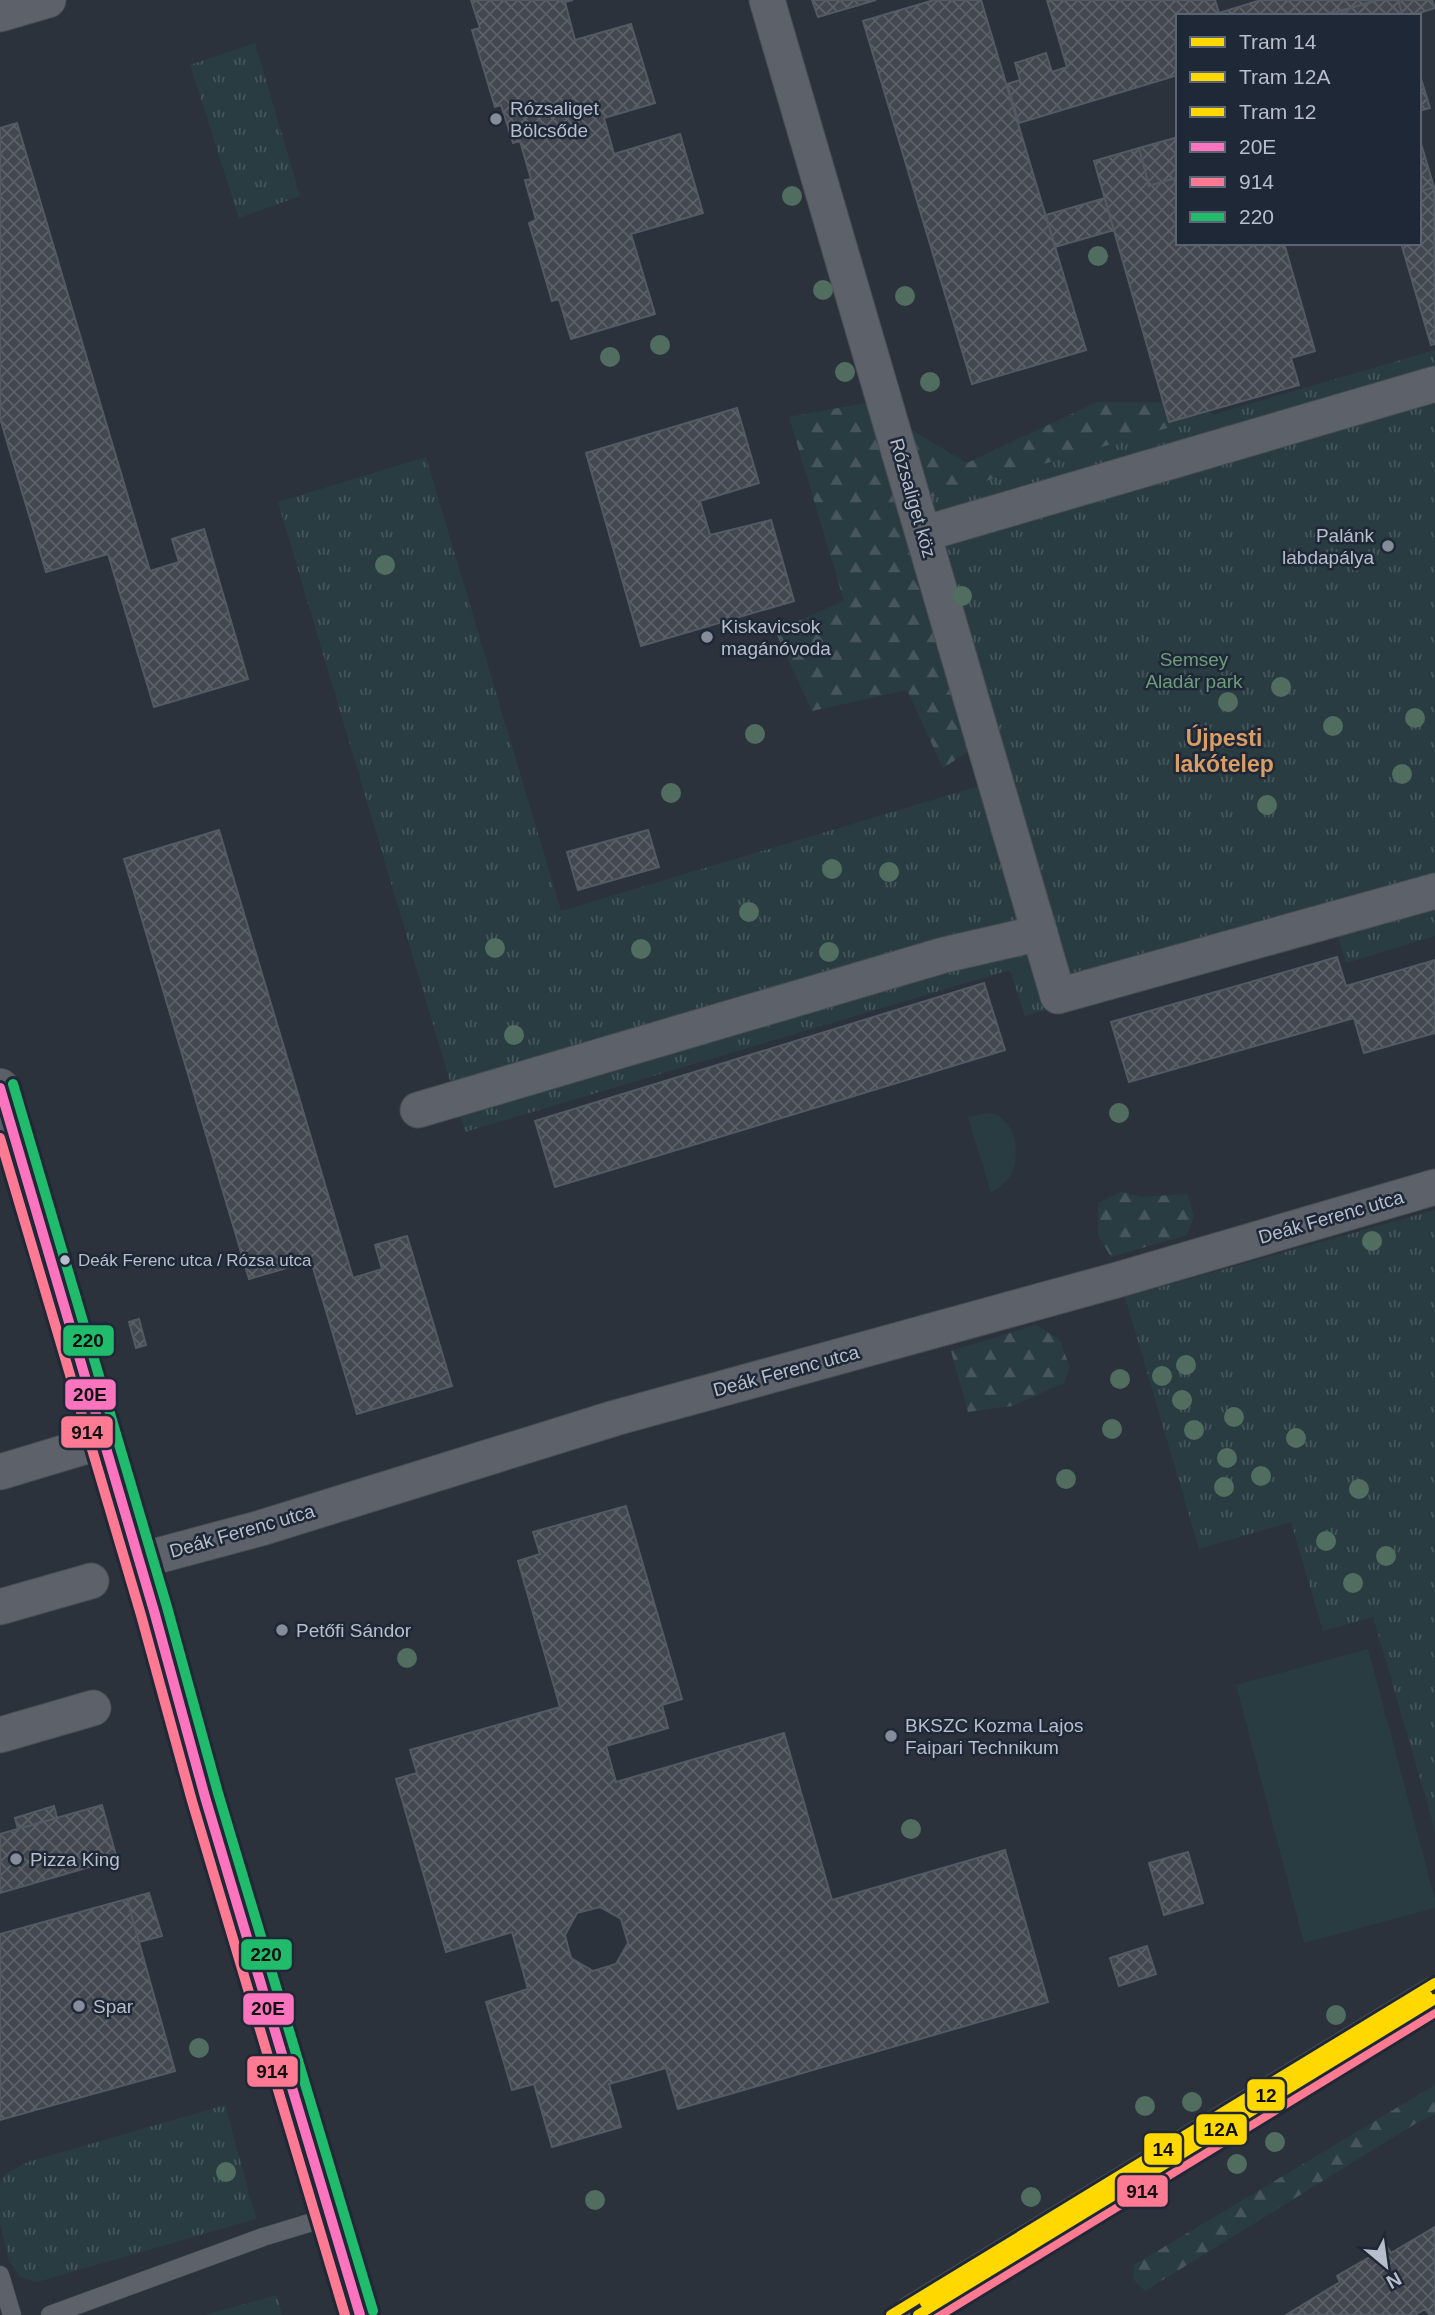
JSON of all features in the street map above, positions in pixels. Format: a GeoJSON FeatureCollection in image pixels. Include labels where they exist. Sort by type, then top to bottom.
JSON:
{"type":"FeatureCollection","features":[{"type":"Feature","properties":{"kind":"street"},"geometry":{"type":"LineString","coordinates":[[0,14],[48,0]]}},
{"type":"Feature","properties":{"kind":"street","name":"Rózsaliget köz"},"geometry":{"type":"LineString","coordinates":[[767,0],[1058,996],[1435,891]]}},
{"type":"Feature","properties":{"kind":"street"},"geometry":{"type":"LineString","coordinates":[[923,534],[1435,384]]}},
{"type":"Feature","properties":{"kind":"street"},"geometry":{"type":"LineString","coordinates":[[418,1110],[944,955],[1040,933]]}},
{"type":"Feature","properties":{"kind":"street"},"geometry":{"type":"LineString","coordinates":[[0,1088],[205,1797],[360,2315]]}},
{"type":"Feature","properties":{"kind":"street","name":"Deák Ferenc utca"},"geometry":{"type":"LineString","coordinates":[[138,1560],[261,1528],[615,1418],[1117,1280],[1435,1187]]}},
{"type":"Feature","properties":{"kind":"street"},"geometry":{"type":"LineString","coordinates":[[0,1472],[103,1441]]}},
{"type":"Feature","properties":{"kind":"street"},"geometry":{"type":"LineString","coordinates":[[0,1607],[91,1581]]}},
{"type":"Feature","properties":{"kind":"street"},"geometry":{"type":"LineString","coordinates":[[0,1735],[93,1708]]}},
{"type":"Feature","properties":{"kind":"street"},"geometry":{"type":"LineString","coordinates":[[912,2315],[1435,1996]]}},
{"type":"Feature","properties":{"kind":"lane"},"geometry":{"type":"LineString","coordinates":[[50,2315],[263,2237],[332,2216]]}},
{"type":"Feature","properties":{"kind":"lane"},"geometry":{"type":"LineString","coordinates":[[0,2275],[12,2315]]}},
{"type":"Feature","properties":{"kind":"green space"},"geometry":{"type":"Polygon","coordinates":[[[255,43],[300,196],[239,218],[190,65],[255,43]]]}},
{"type":"Feature","properties":{"kind":"green space","name":"Semsey Aladár park"},"geometry":{"type":"Polygon","coordinates":[[[1435,350],[1435,936],[1346,963],[1335,924],[1025,1016],[1010,970],[465,1132],[278,502],[426,457],[561,911],[979,786],[896,507],[1435,350]]]}},
{"type":"Feature","properties":{"kind":"green space"},"geometry":{"type":"Polygon","coordinates":[[[1097,402],[1191,403],[1243,429],[1004,728],[943,768],[907,690],[812,711],[775,631],[844,601],[789,417],[866,403],[967,463],[1097,402]]]}},
{"type":"Feature","properties":{"kind":"green space"},"geometry":{"type":"Polygon","coordinates":[[[988,1113],[998,1116],[1011,1130],[1016,1151],[1013,1171],[1002,1185],[991,1193],[968,1117],[988,1113]]]}},
{"type":"Feature","properties":{"kind":"green space"},"geometry":{"type":"Polygon","coordinates":[[[1121,1192],[1142,1197],[1187,1194],[1194,1216],[1187,1235],[1111,1257],[1098,1235],[1098,1203],[1121,1192]]]}},
{"type":"Feature","properties":{"kind":"green space"},"geometry":{"type":"Polygon","coordinates":[[[1435,1210],[1435,1830],[1373,1617],[1323,1631],[1291,1522],[1199,1549],[1125,1297],[1435,1210]]]}},
{"type":"Feature","properties":{"kind":"green space"},"geometry":{"type":"Polygon","coordinates":[[[1036,1325],[1059,1339],[1070,1367],[1064,1383],[1012,1406],[968,1412],[951,1351],[1036,1325]]]}},
{"type":"Feature","properties":{"kind":"green space"},"geometry":{"type":"Polygon","coordinates":[[[1368,1649],[1435,1899],[1435,1908],[1304,1943],[1236,1685],[1368,1649]]]}},
{"type":"Feature","properties":{"kind":"green space"},"geometry":{"type":"Polygon","coordinates":[[[1435,2085],[1435,2115],[1418,2122],[1145,2291],[1133,2279],[1134,2265],[1435,2085]]]}},
{"type":"Feature","properties":{"kind":"green space"},"geometry":{"type":"Polygon","coordinates":[[[225,2105],[256,2219],[37,2282],[20,2277],[9,2261],[0,2224],[0,2182],[7,2173],[28,2162],[225,2105]]]}},
{"type":"Feature","properties":{"kind":"green space"},"geometry":{"type":"Polygon","coordinates":[[[277,2295],[282,2315],[205,2315],[277,2295]]]}},
{"type":"Feature","properties":{"kind":"building"},"geometry":{"type":"Polygon","coordinates":[[[471,0],[573,0],[565,2],[575,40],[631,24],[655,103],[604,118],[614,154],[680,134],[703,213],[631,234],[655,314],[571,339],[559,299],[552,301],[529,223],[536,220],[525,180],[531,179],[520,141],[513,143],[501,105],[495,107],[472,30],[480,28],[471,0]]]}},
{"type":"Feature","properties":{"kind":"building"},"geometry":{"type":"Polygon","coordinates":[[[812,0],[876,0],[818,17],[812,0]]]}},
{"type":"Feature","properties":{"kind":"building"},"geometry":{"type":"Polygon","coordinates":[[[934,0],[981,0],[1086,350],[972,384],[863,21],[934,0]]]}},
{"type":"Feature","properties":{"kind":"building"},"geometry":{"type":"Polygon","coordinates":[[[1047,0],[1215,0],[1219,13],[1261,0],[1378,0],[1331,14],[1176,14],[1176,76],[1019,123],[1007,84],[1020,80],[1015,63],[1046,53],[1052,72],[1067,67],[1047,0]]]}},
{"type":"Feature","properties":{"kind":"building"},"geometry":{"type":"Polygon","coordinates":[[[1378,0],[1398,0],[1402,14],[1332,14],[1378,0]]]}},
{"type":"Feature","properties":{"kind":"building"},"geometry":{"type":"Polygon","coordinates":[[[1398,0],[1432,0],[1435,8],[1416,14],[1402,14],[1398,0]]]}},
{"type":"Feature","properties":{"kind":"building"},"geometry":{"type":"Polygon","coordinates":[[[1421,79],[1430,108],[1421,110],[1421,79]]]}},
{"type":"Feature","properties":{"kind":"building"},"geometry":{"type":"Polygon","coordinates":[[[17,123],[150,571],[179,562],[172,539],[204,529],[248,679],[154,707],[108,554],[46,572],[0,418],[0,128],[17,123]]]}},
{"type":"Feature","properties":{"kind":"building"},"geometry":{"type":"Polygon","coordinates":[[[1176,138],[1176,178],[1149,186],[1139,148],[1176,138]]]}},
{"type":"Feature","properties":{"kind":"building"},"geometry":{"type":"Polygon","coordinates":[[[1421,144],[1434,187],[1421,191],[1421,144]]]}},
{"type":"Feature","properties":{"kind":"building"},"geometry":{"type":"Polygon","coordinates":[[[1139,148],[1149,186],[1176,178],[1176,245],[1285,245],[1315,351],[1291,358],[1299,385],[1169,422],[1094,161],[1139,148]]]}},
{"type":"Feature","properties":{"kind":"building"},"geometry":{"type":"Polygon","coordinates":[[[1434,187],[1435,344],[1431,345],[1402,245],[1421,245],[1421,191],[1434,187]]]}},
{"type":"Feature","properties":{"kind":"building"},"geometry":{"type":"Polygon","coordinates":[[[1105,198],[1114,230],[1055,247],[1046,215],[1105,198]]]}},
{"type":"Feature","properties":{"kind":"building"},"geometry":{"type":"Polygon","coordinates":[[[737,408],[759,483],[700,501],[710,535],[771,520],[794,601],[641,646],[586,453],[737,408]]]}},
{"type":"Feature","properties":{"kind":"building"},"geometry":{"type":"Polygon","coordinates":[[[219,830],[353,1278],[382,1269],[375,1245],[407,1236],[452,1386],[357,1414],[311,1261],[249,1279],[124,859],[219,830]]]}},
{"type":"Feature","properties":{"kind":"building"},"geometry":{"type":"Polygon","coordinates":[[[648,830],[659,867],[578,890],[567,852],[648,830]]]}},
{"type":"Feature","properties":{"kind":"building"},"geometry":{"type":"Polygon","coordinates":[[[1337,957],[1346,986],[1435,960],[1435,1033],[1364,1053],[1354,1018],[1129,1082],[1111,1022],[1337,957]]]}},
{"type":"Feature","properties":{"kind":"building"},"geometry":{"type":"Polygon","coordinates":[[[984,983],[1005,1050],[555,1187],[535,1121],[984,983]]]}},
{"type":"Feature","properties":{"kind":"building"},"geometry":{"type":"Polygon","coordinates":[[[139,1319],[146,1345],[136,1348],[129,1322],[139,1319]]]}},
{"type":"Feature","properties":{"kind":"building"},"geometry":{"type":"Polygon","coordinates":[[[626,1506],[682,1699],[662,1705],[668,1728],[606,1746],[616,1782],[784,1733],[832,1900],[1005,1850],[1048,2002],[678,2109],[666,2068],[609,2084],[621,2127],[552,2147],[534,2084],[512,2090],[486,2002],[528,1989],[512,1932],[446,1952],[396,1779],[417,1773],[410,1750],[560,1707],[518,1561],[540,1554],[533,1532],[626,1506]],[[600,1907],[577,1913],[565,1935],[571,1958],[593,1971],[616,1964],[628,1943],[621,1919],[600,1907]]]}},
{"type":"Feature","properties":{"kind":"building"},"geometry":{"type":"Polygon","coordinates":[[[102,1805],[117,1859],[0,1893],[0,1834],[102,1805]]]}},
{"type":"Feature","properties":{"kind":"building"},"geometry":{"type":"Polygon","coordinates":[[[54,1806],[57,1818],[18,1829],[15,1818],[54,1806]]]}},
{"type":"Feature","properties":{"kind":"building"},"geometry":{"type":"Polygon","coordinates":[[[1188,1852],[1203,1903],[1164,1915],[1149,1863],[1188,1852]]]}},
{"type":"Feature","properties":{"kind":"building"},"geometry":{"type":"Polygon","coordinates":[[[149,1893],[162,1936],[139,1942],[127,1899],[149,1893]]]}},
{"type":"Feature","properties":{"kind":"building","name":"Spar"},"geometry":{"type":"Polygon","coordinates":[[[127,1899],[175,2071],[0,2120],[0,1934],[127,1899]]]}},
{"type":"Feature","properties":{"kind":"building"},"geometry":{"type":"Polygon","coordinates":[[[1147,1946],[1156,1974],[1119,1986],[1110,1958],[1147,1946]]]}},
{"type":"Feature","properties":{"kind":"building"},"geometry":{"type":"Polygon","coordinates":[[[1435,2227],[1435,2315],[1430,2315],[1425,2309],[1415,2315],[1286,2315],[1340,2282],[1337,2276],[1387,2247],[1391,2253],[1435,2227]]]}},
{"type":"Feature","properties":{"kind":"tram line","name":"14"},"geometry":{"type":"LineString","coordinates":[[891,2315],[1435,1983]]}},
{"type":"Feature","properties":{"kind":"tram line","name":"12"},"geometry":{"type":"LineString","coordinates":[[925,2303],[1428,1996]]}},
{"type":"Feature","properties":{"kind":"tram line","name":"12A"},"geometry":{"type":"LineString","coordinates":[[918,2315],[1435,1999]]}},
{"type":"Feature","properties":{"kind":"transit line","name":"220"},"geometry":{"type":"LineString","coordinates":[[13,1084],[167,1607],[218,1793],[373,2311]]}},
{"type":"Feature","properties":{"kind":"transit line","name":"20E"},"geometry":{"type":"LineString","coordinates":[[0,1088],[154,1611],[205,1797],[360,2315]]}},
{"type":"Feature","properties":{"kind":"transit line","name":"914"},"geometry":{"type":"LineString","coordinates":[[0,1138],[141,1615],[192,1801],[345,2315]]}},
{"type":"Feature","properties":{"kind":"transit line","name":"914"},"geometry":{"type":"LineString","coordinates":[[939,2315],[1435,2012]]}},
{"type":"Feature","properties":{"kind":"place","name":"Rózsaliget Bölcsőde"},"geometry":{"type":"Point","coordinates":[496,119]}},
{"type":"Feature","properties":{"kind":"place","name":"Palánk labdapálya"},"geometry":{"type":"Point","coordinates":[1388,546]}},
{"type":"Feature","properties":{"kind":"place","name":"Kiskavicsok magánóvoda"},"geometry":{"type":"Point","coordinates":[707,637]}},
{"type":"Feature","properties":{"kind":"place","name":"Deák Ferenc utca / Rózsa utca"},"geometry":{"type":"Point","coordinates":[65,1260]}},
{"type":"Feature","properties":{"kind":"place","name":"Petőfi Sándor"},"geometry":{"type":"Point","coordinates":[282,1630]}},
{"type":"Feature","properties":{"kind":"place","name":"BKSZC Kozma Lajos Faipari Technikum"},"geometry":{"type":"Point","coordinates":[891,1736]}},
{"type":"Feature","properties":{"kind":"place","name":"Pizza King"},"geometry":{"type":"Point","coordinates":[16,1859]}},
{"type":"Feature","properties":{"kind":"place","name":"Spar"},"geometry":{"type":"Point","coordinates":[79,2006]}},
{"type":"Feature","properties":{"kind":"district","name":"Újpesti lakótelep"},"geometry":{"type":"Point","coordinates":[1224,751]}}]}
